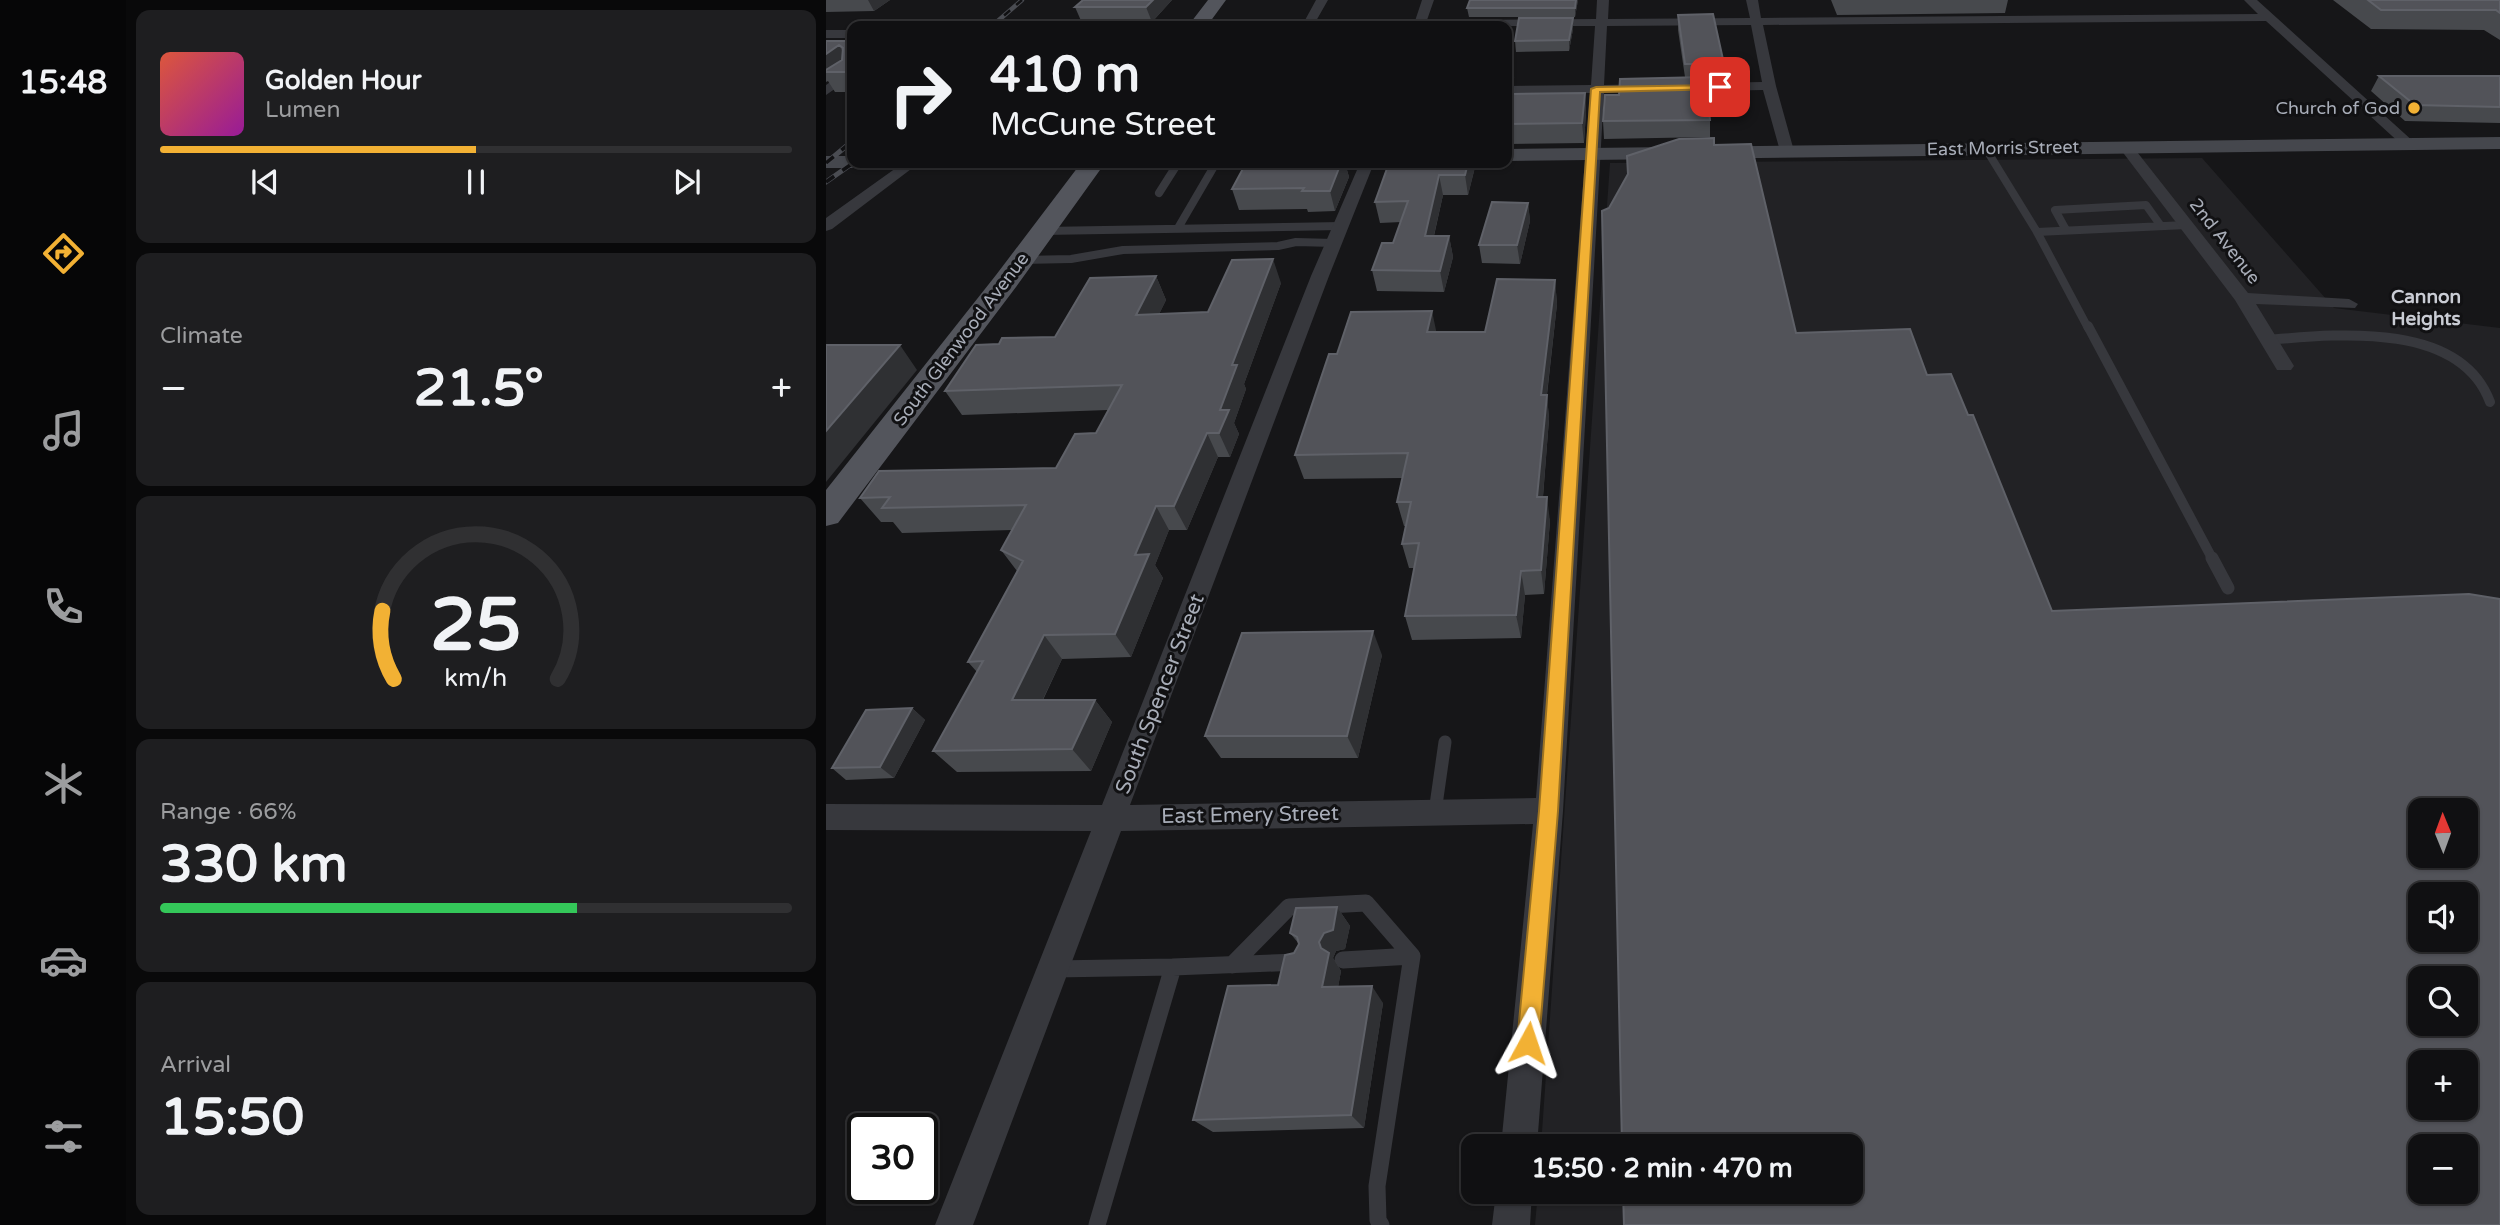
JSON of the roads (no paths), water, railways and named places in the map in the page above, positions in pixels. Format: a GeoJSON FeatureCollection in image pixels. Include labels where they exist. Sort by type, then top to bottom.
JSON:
{"type":"FeatureCollection","features":[{"type":"Feature","properties":{"kind":"main road"},"geometry":{"type":"LineString","coordinates":[[1201,21],[1217,0]]}},
{"type":"Feature","properties":{"kind":"main road","name":"East Morris Street"},"geometry":{"type":"LineString","coordinates":[[1512,155],[2500,143]]}},
{"type":"Feature","properties":{"kind":"main road"},"geometry":{"type":"LineString","coordinates":[[826,162],[847,162]]}},
{"type":"Feature","properties":{"kind":"main road","name":"South Glenwood Avenue"},"geometry":{"type":"LineString","coordinates":[[826,514],[1022,260],[1089,168]]}},
{"type":"Feature","properties":{"kind":"street"},"geometry":{"type":"LineString","coordinates":[[1310,21],[1322,0]]}},
{"type":"Feature","properties":{"kind":"street"},"geometry":{"type":"LineString","coordinates":[[1420,21],[1428,0]]}},
{"type":"Feature","properties":{"kind":"street"},"geometry":{"type":"LineString","coordinates":[[1752,0],[1769,86],[1787,151]]}},
{"type":"Feature","properties":{"kind":"street"},"geometry":{"type":"LineString","coordinates":[[2250,0],[2408,144]]}},
{"type":"Feature","properties":{"kind":"street"},"geometry":{"type":"LineString","coordinates":[[1519,1134],[1549,811],[1602,12]]}},
{"type":"Feature","properties":{"kind":"street"},"geometry":{"type":"LineString","coordinates":[[1475,21],[1602,12],[1756,22],[2270,17]]}},
{"type":"Feature","properties":{"kind":"street"},"geometry":{"type":"LineString","coordinates":[[826,34],[847,34]]}},
{"type":"Feature","properties":{"kind":"street"},"geometry":{"type":"LineString","coordinates":[[826,91],[847,75]]}},
{"type":"Feature","properties":{"kind":"street"},"geometry":{"type":"LineString","coordinates":[[1512,90],[1769,86]]}},
{"type":"Feature","properties":{"kind":"street","name":"2nd Avenue"},"geometry":{"type":"LineString","coordinates":[[2125,146],[2243,298],[2284,366]]}},
{"type":"Feature","properties":{"kind":"street"},"geometry":{"type":"LineString","coordinates":[[826,226],[905,168]]}},
{"type":"Feature","properties":{"kind":"street","name":"South Spencer Street"},"geometry":{"type":"LineString","coordinates":[[954,1225],[1365,168]]}},
{"type":"Feature","properties":{"kind":"street"},"geometry":{"type":"LineString","coordinates":[[2243,298],[2349,304]]}},
{"type":"Feature","properties":{"kind":"street","name":"East Emery Street"},"geometry":{"type":"LineString","coordinates":[[826,817],[1112,818],[1549,811]]}},
{"type":"Feature","properties":{"kind":"street"},"geometry":{"type":"LineString","coordinates":[[1511,1225],[1513,1204]]}},
{"type":"Feature","properties":{"kind":"lane"},"geometry":{"type":"LineString","coordinates":[[1986,149],[2036,232],[2228,588]]}},
{"type":"Feature","properties":{"kind":"lane"},"geometry":{"type":"LineString","coordinates":[[1159,193],[1175,168]]}},
{"type":"Feature","properties":{"kind":"lane"},"geometry":{"type":"LineString","coordinates":[[1178,228],[1213,168]]}},
{"type":"Feature","properties":{"kind":"lane"},"geometry":{"type":"LineString","coordinates":[[2066,230],[2055,210],[2146,205],[2161,226]]}},
{"type":"Feature","properties":{"kind":"lane"},"geometry":{"type":"LineString","coordinates":[[2036,232],[2186,225]]}},
{"type":"Feature","properties":{"kind":"lane"},"geometry":{"type":"LineString","coordinates":[[1043,231],[1178,228],[1338,234]]}},
{"type":"Feature","properties":{"kind":"lane"},"geometry":{"type":"LineString","coordinates":[[1022,260],[1071,259],[1122,250],[1278,246],[1338,234]]}},
{"type":"Feature","properties":{"kind":"lane"},"geometry":{"type":"LineString","coordinates":[[2268,340],[2353,335],[2397,340],[2433,348],[2459,360],[2479,378],[2490,402]]}},
{"type":"Feature","properties":{"kind":"lane"},"geometry":{"type":"LineString","coordinates":[[1435,812],[1445,742]]}},
{"type":"Feature","properties":{"kind":"lane"},"geometry":{"type":"LineString","coordinates":[[1232,965],[1289,906],[1366,903],[1412,956],[1377,1186],[1378,1220],[1381,1225]]}},
{"type":"Feature","properties":{"kind":"lane"},"geometry":{"type":"LineString","coordinates":[[1343,960],[1412,956]]}},
{"type":"Feature","properties":{"kind":"lane"},"geometry":{"type":"LineString","coordinates":[[1053,969],[1302,962]]}},
{"type":"Feature","properties":{"kind":"lane"},"geometry":{"type":"LineString","coordinates":[[1097,1225],[1173,967]]}},
{"type":"Feature","properties":{"kind":"railway"},"geometry":{"type":"LineString","coordinates":[[998,21],[1022,0]]}},
{"type":"Feature","properties":{"kind":"railway"},"geometry":{"type":"LineString","coordinates":[[826,163],[847,146]]}},
{"type":"Feature","properties":{"kind":"railway"},"geometry":{"type":"LineString","coordinates":[[826,182],[847,167]]}},
{"type":"Feature","properties":{"kind":"place","name":"Church of God"},"geometry":{"type":"Point","coordinates":[2414,108]}},
{"type":"Feature","properties":{"kind":"district","name":"Cannon Heights"},"geometry":{"type":"Point","coordinates":[2426,308]}}]}
